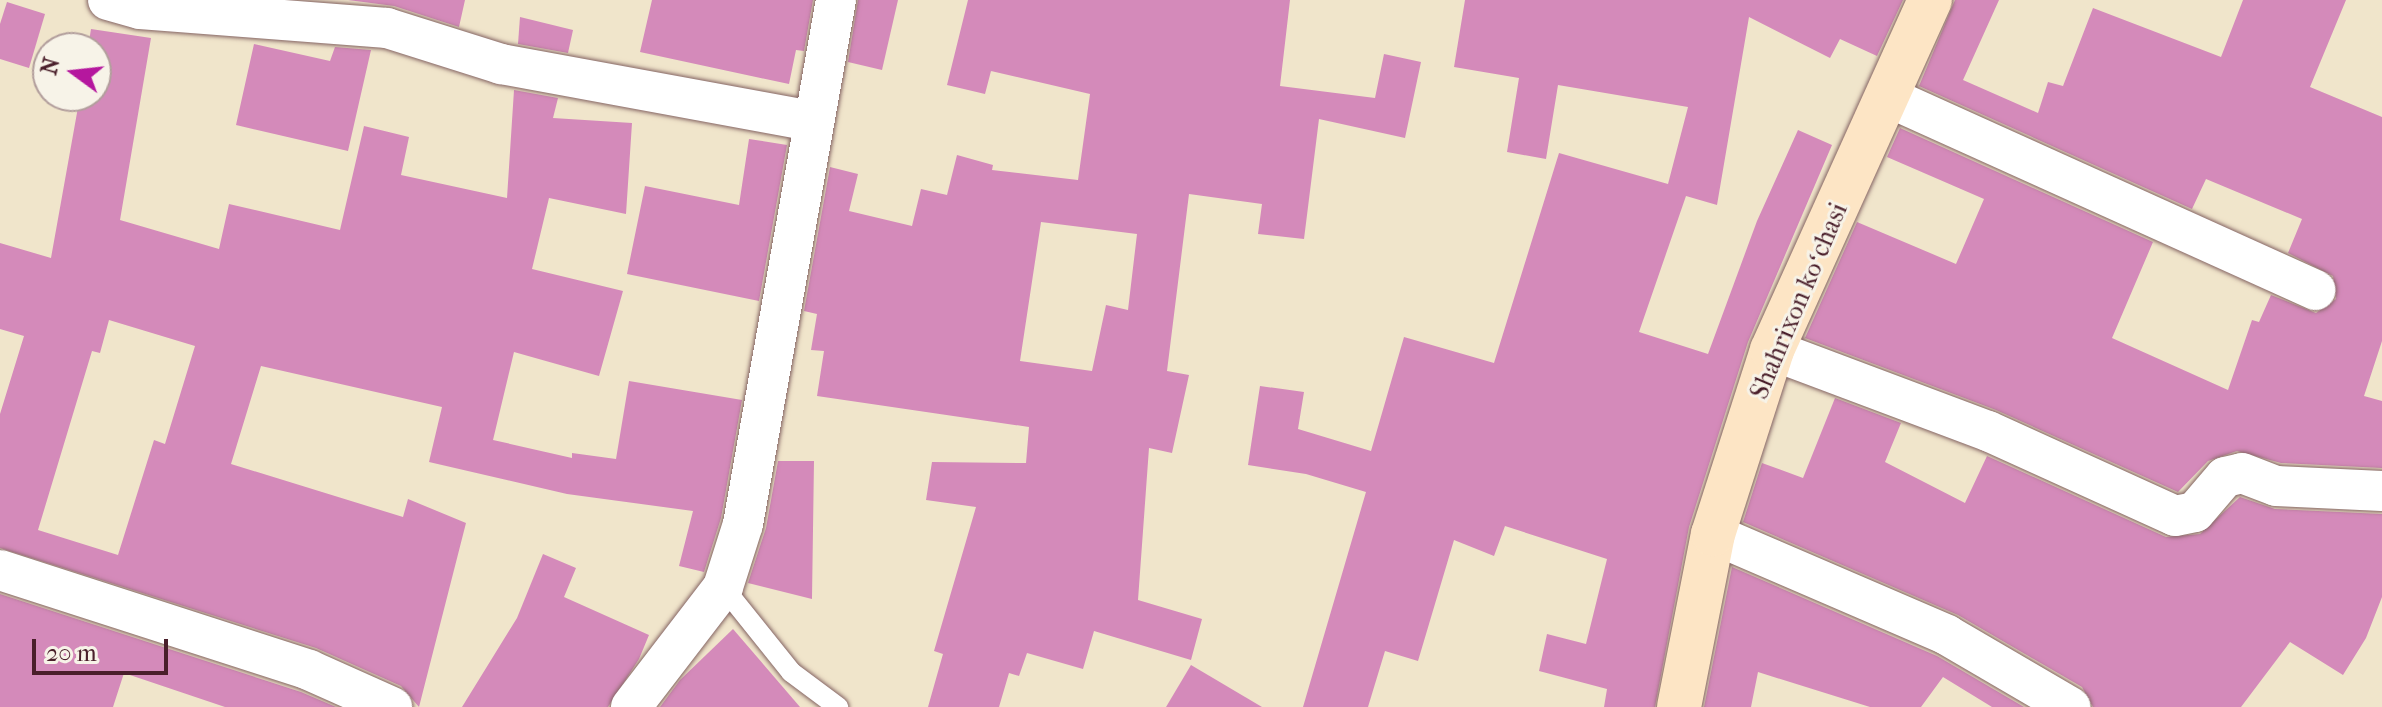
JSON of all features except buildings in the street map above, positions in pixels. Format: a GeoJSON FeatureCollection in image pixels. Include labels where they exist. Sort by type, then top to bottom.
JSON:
{"type":"FeatureCollection","features":[{"type":"Feature","properties":{"kind":"street"},"geometry":{"type":"LineString","coordinates":[[108,0],[140,9],[387,28],[501,64],[811,121]]}},
{"type":"Feature","properties":{"kind":"street"},"geometry":{"type":"LineString","coordinates":[[631,707],[723,587],[743,524],[811,121],[836,0]]}},
{"type":"Feature","properties":{"kind":"street","name":"Shahrixon koʻchasi"},"geometry":{"type":"LineString","coordinates":[[1679,707],[1713,534],[1772,350],[1930,0]]}},
{"type":"Feature","properties":{"kind":"street"},"geometry":{"type":"LineString","coordinates":[[1888,97],[2315,290]]}},
{"type":"Feature","properties":{"kind":"street"},"geometry":{"type":"LineString","coordinates":[[1772,350],[1988,431],[2175,516],[2195,512],[2225,477],[2242,473],[2276,486],[2382,491]]}},
{"type":"Feature","properties":{"kind":"street"},"geometry":{"type":"LineString","coordinates":[[1713,534],[1947,635],[2070,707]]}},
{"type":"Feature","properties":{"kind":"street"},"geometry":{"type":"LineString","coordinates":[[0,570],[309,670],[392,707]]}},
{"type":"Feature","properties":{"kind":"lane"},"geometry":{"type":"LineString","coordinates":[[723,587],[791,672],[838,707]]}}]}
